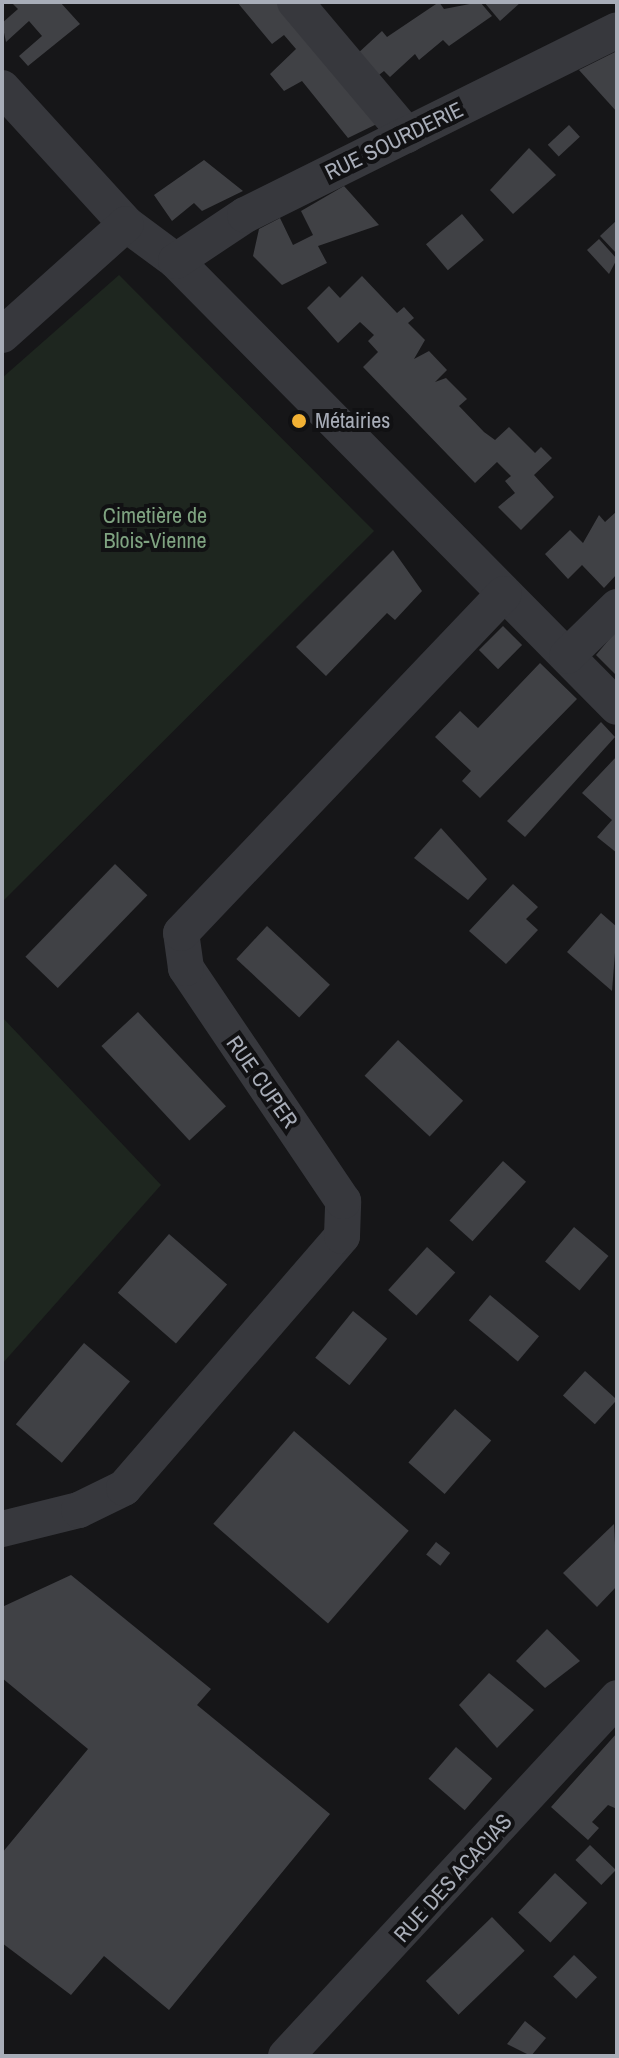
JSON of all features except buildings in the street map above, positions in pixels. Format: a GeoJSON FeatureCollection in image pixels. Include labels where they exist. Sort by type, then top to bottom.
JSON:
{"type":"FeatureCollection","features":[{"type":"Feature","properties":{"kind":"street"},"geometry":{"type":"LineString","coordinates":[[295,2],[407,135]]}},
{"type":"Feature","properties":{"kind":"street","name":"RUE SOURDERIE"},"geometry":{"type":"LineString","coordinates":[[176,261],[245,215],[617,30]]}},
{"type":"Feature","properties":{"kind":"street"},"geometry":{"type":"LineString","coordinates":[[2,88],[126,224],[176,261],[617,707]]}},
{"type":"Feature","properties":{"kind":"street"},"geometry":{"type":"LineString","coordinates":[[2,335],[126,224]]}},
{"type":"Feature","properties":{"kind":"street","name":"RUE CUPER"},"geometry":{"type":"LineString","coordinates":[[2,1529],[79,1510],[124,1488],[342,1236],[343,1201],[186,968],[181,933],[504,594]]}},
{"type":"Feature","properties":{"kind":"street"},"geometry":{"type":"LineString","coordinates":[[567,656],[617,607]]}},
{"type":"Feature","properties":{"kind":"street","name":"RUE DES ACACIAS"},"geometry":{"type":"LineString","coordinates":[[286,2056],[617,1698]]}},
{"type":"Feature","properties":{"kind":"green space","name":"Cimetière de Blois-Vienne"},"geometry":{"type":"Polygon","coordinates":[[[119,275],[374,531],[2,902],[2,378],[119,275]]]}},
{"type":"Feature","properties":{"kind":"green space"},"geometry":{"type":"Polygon","coordinates":[[[2,1017],[161,1185],[2,1364],[2,1017]]]}},
{"type":"Feature","properties":{"kind":"place","name":"Métairies"},"geometry":{"type":"Point","coordinates":[299,421]}}]}
